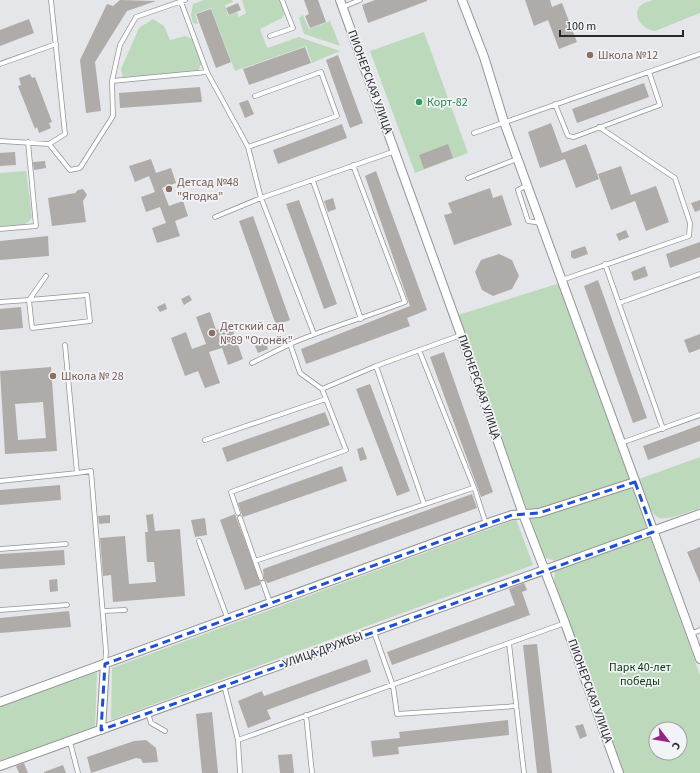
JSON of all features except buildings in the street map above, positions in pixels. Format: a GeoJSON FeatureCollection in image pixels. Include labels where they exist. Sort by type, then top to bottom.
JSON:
{"type":"FeatureCollection","features":[{"type":"Feature","properties":{"kind":"street"},"geometry":{"type":"LineString","coordinates":[[462,0],[484,57],[504,122],[652,532],[700,659]]}},
{"type":"Feature","properties":{"kind":"street","name":"ПИОНЕРСКАЯ УЛИЦА"},"geometry":{"type":"LineString","coordinates":[[342,3],[461,335],[523,514],[565,623],[619,773]]}},
{"type":"Feature","properties":{"kind":"street"},"geometry":{"type":"LineString","coordinates":[[0,702],[228,620],[270,603],[486,524],[512,515],[539,513],[635,482]]}},
{"type":"Feature","properties":{"kind":"street"},"geometry":{"type":"LineString","coordinates":[[652,532],[700,514]]}},
{"type":"Feature","properties":{"kind":"street","name":"УЛИЦА ДРУЖБЫ"},"geometry":{"type":"LineString","coordinates":[[0,766],[652,532]]}},
{"type":"Feature","properties":{"kind":"street"},"geometry":{"type":"LineString","coordinates":[[101,730],[105,664]]}},
{"type":"Feature","properties":{"kind":"lane"},"geometry":{"type":"LineString","coordinates":[[0,141],[49,144],[65,134],[51,0]]}},
{"type":"Feature","properties":{"kind":"lane"},"geometry":{"type":"LineString","coordinates":[[270,36],[293,28],[282,0]]}},
{"type":"Feature","properties":{"kind":"lane"},"geometry":{"type":"LineString","coordinates":[[342,3],[360,0]]}},
{"type":"Feature","properties":{"kind":"lane"},"geometry":{"type":"LineString","coordinates":[[49,144],[70,170],[80,168],[113,116],[112,81],[120,45],[136,17],[183,1],[207,72],[248,147],[261,198],[314,334]]}},
{"type":"Feature","properties":{"kind":"lane"},"geometry":{"type":"LineString","coordinates":[[0,64],[56,44]]}},
{"type":"Feature","properties":{"kind":"lane"},"geometry":{"type":"LineString","coordinates":[[474,132],[700,54]]}},
{"type":"Feature","properties":{"kind":"lane"},"geometry":{"type":"LineString","coordinates":[[112,81],[207,72]]}},
{"type":"Feature","properties":{"kind":"lane"},"geometry":{"type":"LineString","coordinates":[[248,147],[337,116],[321,72],[255,96]]}},
{"type":"Feature","properties":{"kind":"lane"},"geometry":{"type":"LineString","coordinates":[[555,104],[568,136],[574,136],[599,128],[660,105],[649,72]]}},
{"type":"Feature","properties":{"kind":"lane"},"geometry":{"type":"LineString","coordinates":[[561,280],[689,236],[690,223],[674,178],[599,128]]}},
{"type":"Feature","properties":{"kind":"lane"},"geometry":{"type":"LineString","coordinates":[[0,229],[36,226],[28,142]]}},
{"type":"Feature","properties":{"kind":"lane"},"geometry":{"type":"LineString","coordinates":[[215,217],[261,198],[395,151]]}},
{"type":"Feature","properties":{"kind":"lane"},"geometry":{"type":"LineString","coordinates":[[468,178],[518,159]]}},
{"type":"Feature","properties":{"kind":"lane"},"geometry":{"type":"LineString","coordinates":[[252,363],[314,334],[361,319],[405,302],[353,166]]}},
{"type":"Feature","properties":{"kind":"lane"},"geometry":{"type":"LineString","coordinates":[[313,181],[361,319]]}},
{"type":"Feature","properties":{"kind":"lane"},"geometry":{"type":"LineString","coordinates":[[527,185],[518,190],[528,221],[541,223]]}},
{"type":"Feature","properties":{"kind":"lane"},"geometry":{"type":"LineString","coordinates":[[605,264],[663,429]]}},
{"type":"Feature","properties":{"kind":"lane"},"geometry":{"type":"LineString","coordinates":[[619,304],[700,274]]}},
{"type":"Feature","properties":{"kind":"lane"},"geometry":{"type":"LineString","coordinates":[[0,302],[29,300],[86,295],[90,321],[32,328],[29,300],[46,276]]}},
{"type":"Feature","properties":{"kind":"lane"},"geometry":{"type":"LineString","coordinates":[[322,389],[376,366],[461,335]]}},
{"type":"Feature","properties":{"kind":"lane"},"geometry":{"type":"LineString","coordinates":[[238,513],[231,492],[346,450],[322,389],[300,373],[290,344]]}},
{"type":"Feature","properties":{"kind":"lane"},"geometry":{"type":"LineString","coordinates":[[65,345],[77,473]]}},
{"type":"Feature","properties":{"kind":"lane"},"geometry":{"type":"LineString","coordinates":[[419,350],[475,490],[486,524]]}},
{"type":"Feature","properties":{"kind":"lane"},"geometry":{"type":"LineString","coordinates":[[376,366],[424,504]]}},
{"type":"Feature","properties":{"kind":"lane"},"geometry":{"type":"LineString","coordinates":[[205,440],[326,399]]}},
{"type":"Feature","properties":{"kind":"lane"},"geometry":{"type":"LineString","coordinates":[[621,443],[700,415]]}},
{"type":"Feature","properties":{"kind":"lane"},"geometry":{"type":"LineString","coordinates":[[0,481],[92,472],[106,652],[105,664]]}},
{"type":"Feature","properties":{"kind":"lane"},"geometry":{"type":"LineString","coordinates":[[255,561],[473,488]]}},
{"type":"Feature","properties":{"kind":"lane"},"geometry":{"type":"LineString","coordinates":[[240,518],[261,578]]}},
{"type":"Feature","properties":{"kind":"lane"},"geometry":{"type":"LineString","coordinates":[[199,541],[228,620]]}},
{"type":"Feature","properties":{"kind":"lane"},"geometry":{"type":"LineString","coordinates":[[0,549],[66,544]]}},
{"type":"Feature","properties":{"kind":"lane"},"geometry":{"type":"LineString","coordinates":[[263,584],[270,603]]}},
{"type":"Feature","properties":{"kind":"lane"},"geometry":{"type":"LineString","coordinates":[[0,610],[67,605]]}},
{"type":"Feature","properties":{"kind":"lane"},"geometry":{"type":"LineString","coordinates":[[103,611],[125,610]]}},
{"type":"Feature","properties":{"kind":"lane"},"geometry":{"type":"LineString","coordinates":[[238,740],[565,623]]}},
{"type":"Feature","properties":{"kind":"lane"},"geometry":{"type":"LineString","coordinates":[[691,634],[700,630]]}},
{"type":"Feature","properties":{"kind":"lane"},"geometry":{"type":"LineString","coordinates":[[374,632],[392,686],[397,714],[516,706]]}},
{"type":"Feature","properties":{"kind":"lane"},"geometry":{"type":"LineString","coordinates":[[509,643],[524,773]]}},
{"type":"Feature","properties":{"kind":"lane"},"geometry":{"type":"LineString","coordinates":[[224,685],[238,740],[240,773]]}},
{"type":"Feature","properties":{"kind":"lane"},"geometry":{"type":"LineString","coordinates":[[148,713],[151,723],[165,730]]}},
{"type":"Feature","properties":{"kind":"lane"},"geometry":{"type":"LineString","coordinates":[[306,715],[312,773]]}},
{"type":"Feature","properties":{"kind":"lane"},"geometry":{"type":"LineString","coordinates":[[70,742],[78,773]]}},
{"type":"Feature","properties":{"kind":"highlighted area"},"geometry":{"type":"Polygon","coordinates":[[[635,482],[653,532],[101,730],[105,664],[512,515],[539,513],[635,482]]]}},
{"type":"Feature","properties":{"kind":"green space"},"geometry":{"type":"Polygon","coordinates":[[[204,0],[232,0],[233,2],[225,5],[228,16],[237,12],[239,17],[246,13],[242,0],[280,0],[284,14],[282,18],[260,29],[267,48],[299,37],[340,51],[312,63],[306,46],[235,71],[211,8],[195,14],[198,24],[193,23],[191,15],[193,4],[204,0]]]}},
{"type":"Feature","properties":{"kind":"green space"},"geometry":{"type":"Polygon","coordinates":[[[653,0],[700,0],[700,13],[655,31],[650,30],[641,24],[637,16],[637,11],[644,3],[653,0]]]}},
{"type":"Feature","properties":{"kind":"green space"},"geometry":{"type":"Polygon","coordinates":[[[303,15],[309,29],[330,21],[340,46],[304,34],[299,18],[303,15]]]}},
{"type":"Feature","properties":{"kind":"green space"},"geometry":{"type":"Polygon","coordinates":[[[153,19],[164,26],[170,40],[185,36],[193,39],[202,63],[197,72],[123,78],[121,69],[139,28],[153,19]]]}},
{"type":"Feature","properties":{"kind":"green space","name":"Корт-82"},"geometry":{"type":"Polygon","coordinates":[[[424,32],[468,153],[415,173],[370,51],[424,32]]]}},
{"type":"Feature","properties":{"kind":"green space"},"geometry":{"type":"Polygon","coordinates":[[[26,171],[32,217],[30,221],[23,225],[0,226],[0,173],[26,171]]]}},
{"type":"Feature","properties":{"kind":"green space"},"geometry":{"type":"Polygon","coordinates":[[[560,283],[646,524],[646,528],[642,531],[555,561],[546,558],[543,555],[458,315],[560,283]]]}},
{"type":"Feature","properties":{"kind":"green space"},"geometry":{"type":"Polygon","coordinates":[[[700,457],[700,508],[665,519],[658,518],[649,506],[639,479],[700,457]]]}},
{"type":"Feature","properties":{"kind":"green space"},"geometry":{"type":"Polygon","coordinates":[[[516,519],[533,565],[111,720],[112,668],[516,519]]]}},
{"type":"Feature","properties":{"kind":"green space","name":"Парк 40-лет победы"},"geometry":{"type":"Polygon","coordinates":[[[650,536],[700,675],[700,773],[624,773],[554,581],[555,571],[650,536]]]}},
{"type":"Feature","properties":{"kind":"green space"},"geometry":{"type":"Polygon","coordinates":[[[97,672],[95,728],[0,761],[0,707],[97,672]]]}},
{"type":"Feature","properties":{"kind":"place","name":"Школа №12"},"geometry":{"type":"Point","coordinates":[590,55]}},
{"type":"Feature","properties":{"kind":"place","name":"Корт-82"},"geometry":{"type":"Point","coordinates":[419,102]}},
{"type":"Feature","properties":{"kind":"place","name":"Детсад №48 \"Ягодка\""},"geometry":{"type":"Point","coordinates":[169,189]}},
{"type":"Feature","properties":{"kind":"place","name":"Детский сад №89 \"Огонёк\""},"geometry":{"type":"Point","coordinates":[212,333]}},
{"type":"Feature","properties":{"kind":"place","name":"Школа № 28"},"geometry":{"type":"Point","coordinates":[53,376]}}]}
